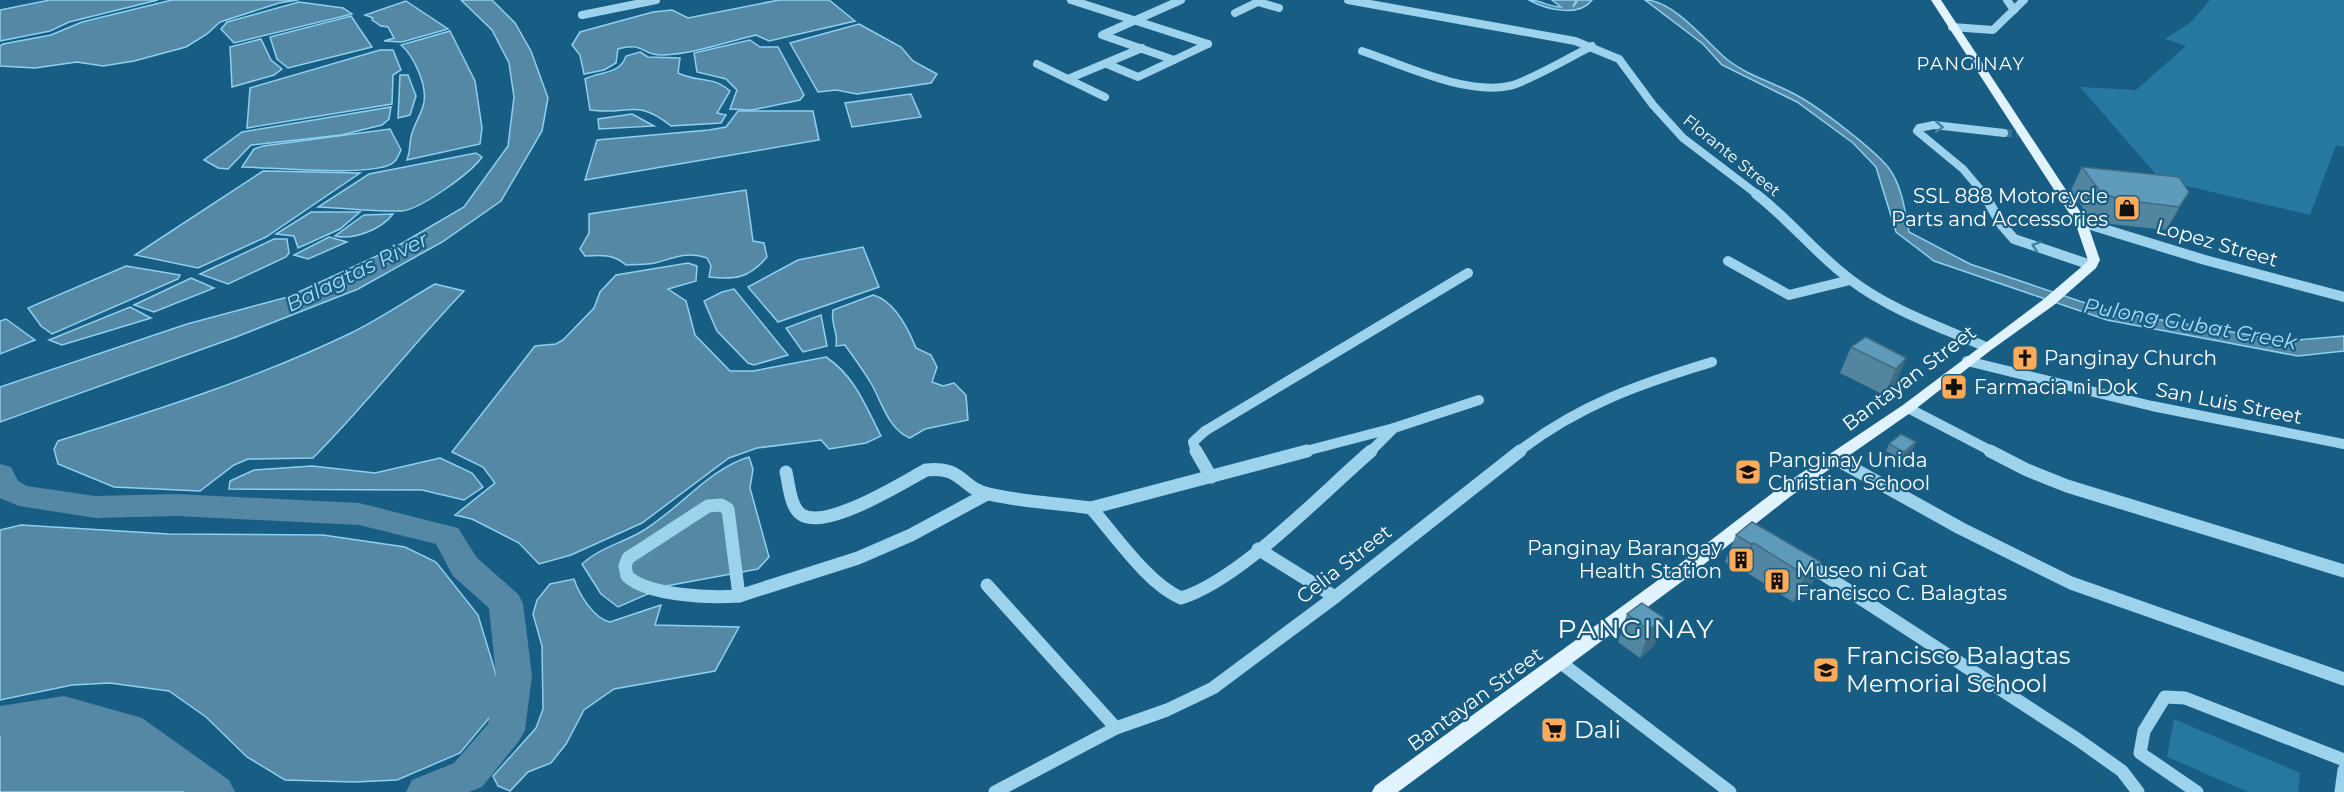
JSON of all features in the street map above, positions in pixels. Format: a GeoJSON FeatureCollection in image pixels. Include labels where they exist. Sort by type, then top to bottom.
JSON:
{"type":"FeatureCollection","features":[{"type":"Feature","properties":{"kind":"main road"},"geometry":{"type":"LineString","coordinates":[[1936,0],[2019,134],[2081,222],[2094,260],[2091,265]]}},
{"type":"Feature","properties":{"kind":"main road","name":"Bantayan Street"},"geometry":{"type":"LineString","coordinates":[[1382,792],[1908,408],[2055,296],[2091,265]]}},
{"type":"Feature","properties":{"kind":"street"},"geometry":{"type":"LineString","coordinates":[[582,15],[656,0]]}},
{"type":"Feature","properties":{"kind":"street"},"geometry":{"type":"LineString","coordinates":[[1071,0],[1208,44],[1138,77],[1107,64]]}},
{"type":"Feature","properties":{"kind":"street"},"geometry":{"type":"LineString","coordinates":[[1174,60],[1102,35],[1181,0]]}},
{"type":"Feature","properties":{"kind":"street","name":"Florante Street"},"geometry":{"type":"LineString","coordinates":[[1348,0],[1575,40],[1619,58],[1653,105],[1683,138],[1779,211],[1850,280],[1893,306],[1986,347]]}},
{"type":"Feature","properties":{"kind":"street"},"geometry":{"type":"LineString","coordinates":[[2007,0],[2014,10]]}},
{"type":"Feature","properties":{"kind":"street"},"geometry":{"type":"LineString","coordinates":[[1952,27],[1993,30],[2024,0]]}},
{"type":"Feature","properties":{"kind":"street"},"geometry":{"type":"LineString","coordinates":[[1235,13],[1260,1],[1279,8]]}},
{"type":"Feature","properties":{"kind":"street"},"geometry":{"type":"LineString","coordinates":[[1362,51],[1475,87],[1500,87],[1510,86],[1592,46]]}},
{"type":"Feature","properties":{"kind":"street"},"geometry":{"type":"LineString","coordinates":[[1068,79],[1142,48]]}},
{"type":"Feature","properties":{"kind":"street"},"geometry":{"type":"LineString","coordinates":[[1037,64],[1105,97]]}},
{"type":"Feature","properties":{"kind":"street"},"geometry":{"type":"LineString","coordinates":[[2004,133],[1934,125],[1919,128],[1917,131],[1963,169],[1986,196],[2001,224],[2014,239],[2091,265]]}},
{"type":"Feature","properties":{"kind":"street","name":"Lopez Street"},"geometry":{"type":"LineString","coordinates":[[2081,222],[2205,260],[2344,297]]}},
{"type":"Feature","properties":{"kind":"street"},"geometry":{"type":"LineString","coordinates":[[1728,261],[1789,295],[1850,280]]}},
{"type":"Feature","properties":{"kind":"street"},"geometry":{"type":"LineString","coordinates":[[1210,477],[1197,455],[1193,442],[1205,431],[1468,273]]}},
{"type":"Feature","properties":{"kind":"street","name":"San Luis Street"},"geometry":{"type":"LineString","coordinates":[[1967,361],[2152,406],[2344,444]]}},
{"type":"Feature","properties":{"kind":"street","name":"Celia Street"},"geometry":{"type":"LineString","coordinates":[[995,792],[1116,728],[1167,710],[1213,688],[1335,597],[1548,429],[1592,404],[1643,383],[1712,362]]}},
{"type":"Feature","properties":{"kind":"street"},"geometry":{"type":"LineString","coordinates":[[786,472],[797,510],[802,516],[811,519],[844,512],[926,470],[939,468],[949,469],[976,490],[987,494],[1091,508],[1359,435],[1394,428],[1479,400]]}},
{"type":"Feature","properties":{"kind":"street"},"geometry":{"type":"LineString","coordinates":[[1908,408],[2027,470],[2067,486],[2344,571]]}},
{"type":"Feature","properties":{"kind":"street"},"geometry":{"type":"LineString","coordinates":[[1091,508],[1155,580],[1169,593],[1181,598],[1199,593],[1258,549],[1382,442],[1394,428]]}},
{"type":"Feature","properties":{"kind":"street"},"geometry":{"type":"LineString","coordinates":[[1836,459],[1960,528],[2071,583],[2344,679]]}},
{"type":"Feature","properties":{"kind":"street"},"geometry":{"type":"LineString","coordinates":[[739,596],[728,509],[717,503],[708,506],[628,558],[624,565],[624,573],[631,581],[651,588],[706,596],[739,596],[798,579],[869,552],[924,528],[987,494]]}},
{"type":"Feature","properties":{"kind":"street"},"geometry":{"type":"LineString","coordinates":[[1258,549],[1335,597]]}},
{"type":"Feature","properties":{"kind":"street"},"geometry":{"type":"LineString","coordinates":[[1792,554],[2077,739],[2122,771],[2138,792]]}},
{"type":"Feature","properties":{"kind":"street"},"geometry":{"type":"LineString","coordinates":[[987,585],[1116,728]]}},
{"type":"Feature","properties":{"kind":"street"},"geometry":{"type":"LineString","coordinates":[[1560,662],[1730,792]]}},
{"type":"Feature","properties":{"kind":"street"},"geometry":{"type":"LineString","coordinates":[[2197,792],[2140,753],[2140,742],[2165,697],[2185,698],[2344,760]]}},
{"type":"Feature","properties":{"kind":"street"},"geometry":{"type":"LineString","coordinates":[[2342,792],[2344,770]]}},
{"type":"Feature","properties":{"kind":"shaded area"},"geometry":{"type":"Polygon","coordinates":[[[2210,0],[2344,0],[2344,147],[2336,145],[2310,215],[2161,180],[2080,87],[2136,90],[2186,46],[2165,39],[2191,22],[2210,0]]]}},
{"type":"Feature","properties":{"kind":"shaded area"},"geometry":{"type":"Polygon","coordinates":[[[2174,719],[2300,773],[2298,792],[2248,792],[2167,757],[2174,719]]]}},
{"type":"Feature","properties":{"kind":"water"},"geometry":{"type":"Polygon","coordinates":[[[50,0],[158,0],[69,22],[50,31],[0,41],[0,10],[50,0]]]}},
{"type":"Feature","properties":{"kind":"water"},"geometry":{"type":"Polygon","coordinates":[[[172,0],[298,0],[279,3],[220,22],[207,34],[186,47],[134,61],[103,66],[77,62],[35,68],[0,66],[0,46],[3,44],[51,35],[82,22],[172,0]]]}},
{"type":"Feature","properties":{"kind":"water","name":"Balagtas River"},"geometry":{"type":"Polygon","coordinates":[[[461,0],[492,0],[515,23],[531,51],[548,98],[542,131],[501,201],[442,242],[358,289],[236,337],[0,422],[0,387],[187,324],[288,297],[394,248],[464,207],[508,146],[514,97],[509,63],[492,30],[461,0]]]}},
{"type":"Feature","properties":{"kind":"water"},"geometry":{"type":"Polygon","coordinates":[[[779,0],[829,0],[855,21],[769,41],[756,35],[675,54],[656,55],[638,48],[627,47],[618,49],[616,63],[604,70],[584,74],[580,55],[572,45],[580,32],[653,12],[672,10],[688,18],[779,0]]]}},
{"type":"Feature","properties":{"kind":"water"},"geometry":{"type":"Polygon","coordinates":[[[1529,0],[1561,7],[1552,0],[1576,0],[1573,7],[1578,0],[1592,0],[1579,9],[1562,10],[1529,0]]]}},
{"type":"Feature","properties":{"kind":"water"},"geometry":{"type":"Polygon","coordinates":[[[1645,0],[1666,6],[1687,21],[1730,62],[1808,102],[1858,139],[1893,174],[1902,198],[1909,232],[1970,264],[2109,311],[2285,341],[2344,336],[2344,351],[2298,356],[2107,320],[1934,261],[1896,232],[1876,167],[1853,143],[1797,102],[1722,65],[1703,44],[1645,0]]]}},
{"type":"Feature","properties":{"kind":"water"},"geometry":{"type":"Polygon","coordinates":[[[406,1],[448,29],[402,42],[384,41],[394,38],[388,27],[381,26],[372,20],[373,18],[365,15],[406,1]]]}},
{"type":"Feature","properties":{"kind":"water"},"geometry":{"type":"Polygon","coordinates":[[[299,2],[343,8],[352,14],[234,43],[221,29],[227,22],[299,2]]]}},
{"type":"Feature","properties":{"kind":"water"},"geometry":{"type":"Polygon","coordinates":[[[351,16],[372,47],[288,68],[277,59],[270,37],[351,16]]]}},
{"type":"Feature","properties":{"kind":"water"},"geometry":{"type":"Polygon","coordinates":[[[859,24],[901,47],[913,61],[937,74],[931,83],[857,94],[836,90],[818,92],[790,43],[859,24]]]}},
{"type":"Feature","properties":{"kind":"water"},"geometry":{"type":"Polygon","coordinates":[[[450,31],[475,81],[482,128],[480,144],[407,160],[412,133],[423,106],[424,90],[415,64],[401,45],[450,31]]]}},
{"type":"Feature","properties":{"kind":"water"},"geometry":{"type":"Polygon","coordinates":[[[261,39],[271,60],[282,69],[274,75],[232,87],[230,47],[261,39]]]}},
{"type":"Feature","properties":{"kind":"water"},"geometry":{"type":"Polygon","coordinates":[[[750,40],[760,47],[778,47],[804,95],[800,100],[752,110],[730,109],[737,90],[726,79],[697,72],[694,53],[750,40]]]}},
{"type":"Feature","properties":{"kind":"water"},"geometry":{"type":"Polygon","coordinates":[[[380,50],[393,50],[401,70],[393,75],[392,104],[247,128],[250,88],[380,50]]]}},
{"type":"Feature","properties":{"kind":"water"},"geometry":{"type":"Polygon","coordinates":[[[640,52],[648,57],[680,58],[678,73],[717,83],[730,91],[717,113],[726,115],[721,123],[671,126],[659,117],[640,110],[590,110],[585,79],[614,70],[626,56],[640,52]]]}},
{"type":"Feature","properties":{"kind":"water"},"geometry":{"type":"Polygon","coordinates":[[[400,75],[408,75],[416,96],[410,115],[398,118],[400,75]]]}},
{"type":"Feature","properties":{"kind":"water"},"geometry":{"type":"Polygon","coordinates":[[[911,94],[921,117],[852,127],[845,103],[911,94]]]}},
{"type":"Feature","properties":{"kind":"water"},"geometry":{"type":"Polygon","coordinates":[[[391,107],[389,119],[382,125],[341,135],[251,145],[228,169],[218,168],[204,160],[242,132],[391,107]]]}},
{"type":"Feature","properties":{"kind":"water"},"geometry":{"type":"Polygon","coordinates":[[[738,111],[813,111],[819,140],[585,180],[597,140],[726,127],[738,111]]]}},
{"type":"Feature","properties":{"kind":"water"},"geometry":{"type":"Polygon","coordinates":[[[632,114],[654,126],[599,129],[598,119],[632,114]]]}},
{"type":"Feature","properties":{"kind":"water"},"geometry":{"type":"Polygon","coordinates":[[[390,129],[401,150],[395,161],[384,167],[346,171],[242,167],[254,149],[263,146],[390,129]]]}},
{"type":"Feature","properties":{"kind":"water"},"geometry":{"type":"Polygon","coordinates":[[[476,153],[482,157],[468,172],[433,197],[410,209],[392,211],[318,207],[369,174],[476,153]]]}},
{"type":"Feature","properties":{"kind":"water"},"geometry":{"type":"Polygon","coordinates":[[[263,171],[360,173],[266,237],[198,268],[135,255],[263,171]]]}},
{"type":"Feature","properties":{"kind":"water"},"geometry":{"type":"Polygon","coordinates":[[[746,190],[753,241],[764,243],[767,257],[754,269],[741,276],[709,277],[711,266],[707,258],[700,256],[687,255],[652,264],[626,265],[607,256],[585,256],[580,249],[589,233],[589,214],[746,190]]]}},
{"type":"Feature","properties":{"kind":"water"},"geometry":{"type":"Polygon","coordinates":[[[311,212],[360,212],[340,229],[298,248],[294,236],[276,234],[311,212]]]}},
{"type":"Feature","properties":{"kind":"water"},"geometry":{"type":"Polygon","coordinates":[[[393,214],[374,229],[350,237],[335,236],[364,215],[393,214]]]}},
{"type":"Feature","properties":{"kind":"water"},"geometry":{"type":"Polygon","coordinates":[[[329,237],[347,242],[308,259],[294,255],[329,237]]]}},
{"type":"Feature","properties":{"kind":"water"},"geometry":{"type":"Polygon","coordinates":[[[274,239],[287,239],[289,253],[286,257],[228,284],[200,274],[274,239]]]}},
{"type":"Feature","properties":{"kind":"water"},"geometry":{"type":"Polygon","coordinates":[[[863,247],[879,287],[778,322],[748,287],[798,260],[863,247]]]}},
{"type":"Feature","properties":{"kind":"water"},"geometry":{"type":"Polygon","coordinates":[[[688,263],[697,266],[696,281],[668,289],[686,301],[695,335],[730,371],[753,371],[826,357],[845,373],[852,383],[865,403],[881,436],[866,443],[829,449],[821,440],[757,448],[729,458],[642,523],[571,555],[539,564],[519,543],[472,519],[455,515],[495,483],[483,467],[452,452],[535,346],[556,344],[563,340],[594,308],[600,292],[616,275],[688,263]]]}},
{"type":"Feature","properties":{"kind":"water"},"geometry":{"type":"Polygon","coordinates":[[[126,266],[180,275],[178,279],[52,334],[41,326],[28,308],[126,266]]]}},
{"type":"Feature","properties":{"kind":"water"},"geometry":{"type":"Polygon","coordinates":[[[191,278],[214,288],[154,312],[134,305],[191,278]]]}},
{"type":"Feature","properties":{"kind":"water"},"geometry":{"type":"Polygon","coordinates":[[[435,284],[464,291],[313,458],[248,459],[234,465],[200,491],[114,487],[58,464],[54,449],[58,441],[244,379],[362,328],[435,284]]]}},
{"type":"Feature","properties":{"kind":"water"},"geometry":{"type":"Polygon","coordinates":[[[734,289],[788,355],[754,365],[748,363],[717,331],[704,301],[734,289]]]}},
{"type":"Feature","properties":{"kind":"water"},"geometry":{"type":"Polygon","coordinates":[[[873,295],[888,303],[900,316],[916,348],[931,355],[937,367],[932,382],[943,386],[954,383],[966,395],[968,420],[925,429],[910,438],[891,422],[869,380],[845,345],[836,346],[833,310],[873,295]]]}},
{"type":"Feature","properties":{"kind":"water"},"geometry":{"type":"Polygon","coordinates":[[[130,307],[151,318],[62,345],[49,340],[130,307]]]}},
{"type":"Feature","properties":{"kind":"water"},"geometry":{"type":"Polygon","coordinates":[[[821,315],[827,346],[803,352],[786,328],[821,315]]]}},
{"type":"Feature","properties":{"kind":"water"},"geometry":{"type":"Polygon","coordinates":[[[6,319],[35,340],[0,354],[0,321],[6,319]]]}},
{"type":"Feature","properties":{"kind":"water"},"geometry":{"type":"Polygon","coordinates":[[[749,457],[753,469],[750,488],[769,557],[758,569],[666,586],[618,607],[601,594],[582,564],[595,554],[639,533],[720,471],[749,457]]]}},
{"type":"Feature","properties":{"kind":"water"},"geometry":{"type":"Polygon","coordinates":[[[440,458],[472,473],[483,487],[464,500],[422,490],[229,489],[230,481],[254,470],[312,466],[375,473],[440,458]]]}},
{"type":"Feature","properties":{"kind":"water"},"geometry":{"type":"Polygon","coordinates":[[[21,525],[169,534],[323,535],[405,547],[436,562],[478,615],[498,681],[490,717],[460,753],[397,780],[354,782],[285,780],[247,757],[206,717],[169,691],[110,683],[72,685],[0,700],[0,530],[21,525]]]}},
{"type":"Feature","properties":{"kind":"water"},"geometry":{"type":"Polygon","coordinates":[[[574,579],[592,611],[610,622],[661,605],[655,625],[739,627],[715,671],[614,689],[584,710],[566,744],[551,763],[528,772],[510,791],[498,786],[493,776],[536,728],[543,709],[542,646],[533,614],[537,600],[550,584],[574,579]]]}},
{"type":"Feature","properties":{"kind":"water"},"geometry":{"type":"Polygon","coordinates":[[[64,723],[105,731],[169,771],[187,792],[0,792],[0,732],[31,725],[64,723]]]}},
{"type":"Feature","properties":{"kind":"building"},"geometry":{"type":"Polygon","coordinates":[[[2082,167],[2179,177],[2189,192],[2179,207],[2123,200],[2101,193],[2082,167]]]}},
{"type":"Feature","properties":{"kind":"building"},"geometry":{"type":"Polygon","coordinates":[[[1866,337],[1906,358],[1896,369],[1851,347],[1866,337]]]}},
{"type":"Feature","properties":{"kind":"building"},"geometry":{"type":"Polygon","coordinates":[[[1901,434],[1916,442],[1904,452],[1889,444],[1901,434]]]}},
{"type":"Feature","properties":{"kind":"building"},"geometry":{"type":"Polygon","coordinates":[[[1752,522],[1821,562],[1805,575],[1754,543],[1751,544],[1736,535],[1752,522]]]}},
{"type":"Feature","properties":{"kind":"building"},"geometry":{"type":"Polygon","coordinates":[[[1642,603],[1664,618],[1649,630],[1627,614],[1642,603]]]}},
{"type":"Feature","properties":{"kind":"waterway"},"geometry":{"type":"LineString","coordinates":[[0,474],[5,487],[19,495],[95,507],[177,505],[359,514],[447,536],[465,567],[506,603],[514,676],[506,730],[468,775],[426,792]]}},
{"type":"Feature","properties":{"kind":"waterway"},"geometry":{"type":"LineString","coordinates":[[0,721],[64,711],[129,729],[215,792]]}},
{"type":"Feature","properties":{"kind":"tunnel"},"geometry":{"type":"LineString","coordinates":[[2004,133],[2017,134]]}},
{"type":"Feature","properties":{"kind":"place","name":"SSL 888 Motorcycle Parts and Accessories"},"geometry":{"type":"Point","coordinates":[2127,208]}},
{"type":"Feature","properties":{"kind":"place","name":"Panginay Church"},"geometry":{"type":"Point","coordinates":[2025,358]}},
{"type":"Feature","properties":{"kind":"place","name":"Farmacia ni Dok"},"geometry":{"type":"Point","coordinates":[1954,387]}},
{"type":"Feature","properties":{"kind":"place","name":"Panginay Unida Christian School"},"geometry":{"type":"Point","coordinates":[1748,472]}},
{"type":"Feature","properties":{"kind":"place","name":"Panginay Barangay Health Station"},"geometry":{"type":"Point","coordinates":[1741,560]}},
{"type":"Feature","properties":{"kind":"place","name":"Museo ni Gat Francisco C. Balagtas"},"geometry":{"type":"Point","coordinates":[1777,581]}},
{"type":"Feature","properties":{"kind":"place","name":"Francisco Balagtas Memorial School"},"geometry":{"type":"Point","coordinates":[1826,670]}},
{"type":"Feature","properties":{"kind":"place","name":"Dali"},"geometry":{"type":"Point","coordinates":[1554,730]}},
{"type":"Feature","properties":{"kind":"district","name":"PANGINAY"},"geometry":{"type":"Point","coordinates":[1971,64]}},
{"type":"Feature","properties":{"kind":"district","name":"PANGINAY"},"geometry":{"type":"Point","coordinates":[1636,629]}},
{"type":"Feature","properties":{"kind":"water label","name":"Pulong Gubat Creek"},"geometry":{"type":"Point","coordinates":[2190,324]}}]}
